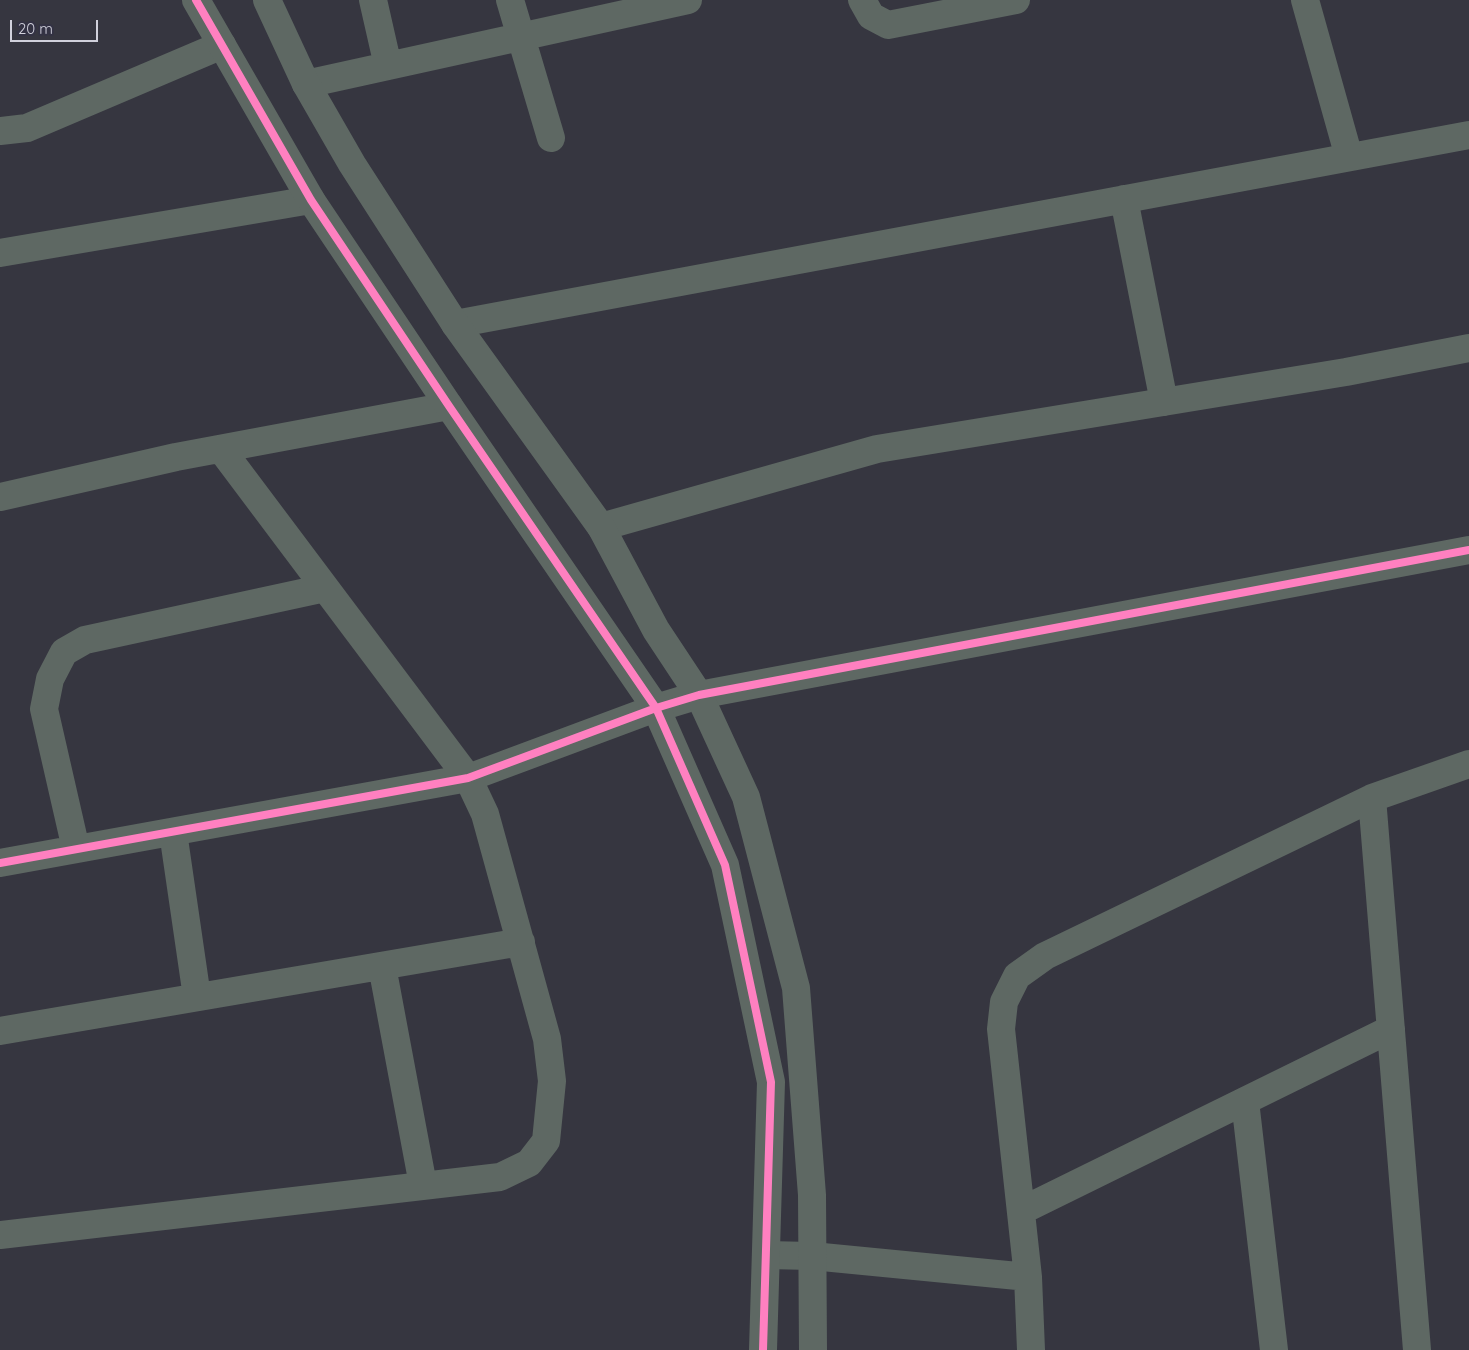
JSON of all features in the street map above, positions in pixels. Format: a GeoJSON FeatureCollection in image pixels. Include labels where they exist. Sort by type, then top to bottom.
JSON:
{"type":"FeatureCollection","features":[{"type":"Feature","properties":{"kind":"street"},"geometry":{"type":"LineString","coordinates":[[196,0],[311,200],[449,406],[656,708],[725,865],[771,1082],[763,1350]]}},
{"type":"Feature","properties":{"kind":"street"},"geometry":{"type":"LineString","coordinates":[[267,0],[306,84],[352,164],[455,324],[601,527],[656,630],[700,695],[746,796],[796,988],[812,1195],[813,1350]]}},
{"type":"Feature","properties":{"kind":"street"},"geometry":{"type":"LineString","coordinates":[[373,0],[388,66]]}},
{"type":"Feature","properties":{"kind":"street"},"geometry":{"type":"LineString","coordinates":[[510,0],[551,138]]}},
{"type":"Feature","properties":{"kind":"street"},"geometry":{"type":"LineString","coordinates":[[306,84],[688,0]]}},
{"type":"Feature","properties":{"kind":"street"},"geometry":{"type":"LineString","coordinates":[[862,0],[871,16],[888,25],[1016,0]]}},
{"type":"Feature","properties":{"kind":"street"},"geometry":{"type":"LineString","coordinates":[[1305,0],[1349,157]]}},
{"type":"Feature","properties":{"kind":"street"},"geometry":{"type":"LineString","coordinates":[[0,131],[27,128],[222,45]]}},
{"type":"Feature","properties":{"kind":"street"},"geometry":{"type":"LineString","coordinates":[[455,324],[1469,135]]}},
{"type":"Feature","properties":{"kind":"street"},"geometry":{"type":"LineString","coordinates":[[1124,199],[1164,402]]}},
{"type":"Feature","properties":{"kind":"street"},"geometry":{"type":"LineString","coordinates":[[0,253],[311,200]]}},
{"type":"Feature","properties":{"kind":"street"},"geometry":{"type":"LineString","coordinates":[[601,527],[877,449],[1346,372],[1469,348]]}},
{"type":"Feature","properties":{"kind":"street"},"geometry":{"type":"LineString","coordinates":[[0,497],[176,457],[449,406]]}},
{"type":"Feature","properties":{"kind":"street"},"geometry":{"type":"LineString","coordinates":[[0,1235],[500,1177],[529,1163],[546,1141],[552,1081],[547,1039],[485,814],[468,778],[221,449]]}},
{"type":"Feature","properties":{"kind":"street"},"geometry":{"type":"LineString","coordinates":[[0,863],[468,778],[656,708],[700,695],[1469,550]]}},
{"type":"Feature","properties":{"kind":"street"},"geometry":{"type":"LineString","coordinates":[[76,849],[44,708],[50,680],[64,652],[85,640],[326,588]]}},
{"type":"Feature","properties":{"kind":"street"},"geometry":{"type":"LineString","coordinates":[[1031,1350],[1028,1277],[1001,1028],[1004,1002],[1017,976],[1045,956],[1372,798],[1469,764]]}},
{"type":"Feature","properties":{"kind":"street"},"geometry":{"type":"LineString","coordinates":[[1372,798],[1417,1350]]}},
{"type":"Feature","properties":{"kind":"street"},"geometry":{"type":"LineString","coordinates":[[173,832],[197,997]]}},
{"type":"Feature","properties":{"kind":"street"},"geometry":{"type":"LineString","coordinates":[[0,1031],[520,942]]}},
{"type":"Feature","properties":{"kind":"street"},"geometry":{"type":"LineString","coordinates":[[382,966],[423,1185]]}},
{"type":"Feature","properties":{"kind":"street"},"geometry":{"type":"LineString","coordinates":[[1021,1211],[1391,1029]]}},
{"type":"Feature","properties":{"kind":"street"},"geometry":{"type":"LineString","coordinates":[[1245,1101],[1274,1350]]}},
{"type":"Feature","properties":{"kind":"street"},"geometry":{"type":"LineString","coordinates":[[766,1254],[812,1256],[1028,1277]]}},
{"type":"Feature","properties":{"kind":"cycle path"},"geometry":{"type":"LineString","coordinates":[[196,0],[311,200],[449,406],[656,708],[725,865],[771,1082],[763,1350]]}},
{"type":"Feature","properties":{"kind":"cycle path"},"geometry":{"type":"LineString","coordinates":[[0,863],[468,778],[656,708],[699,695],[1469,550]]}}]}
